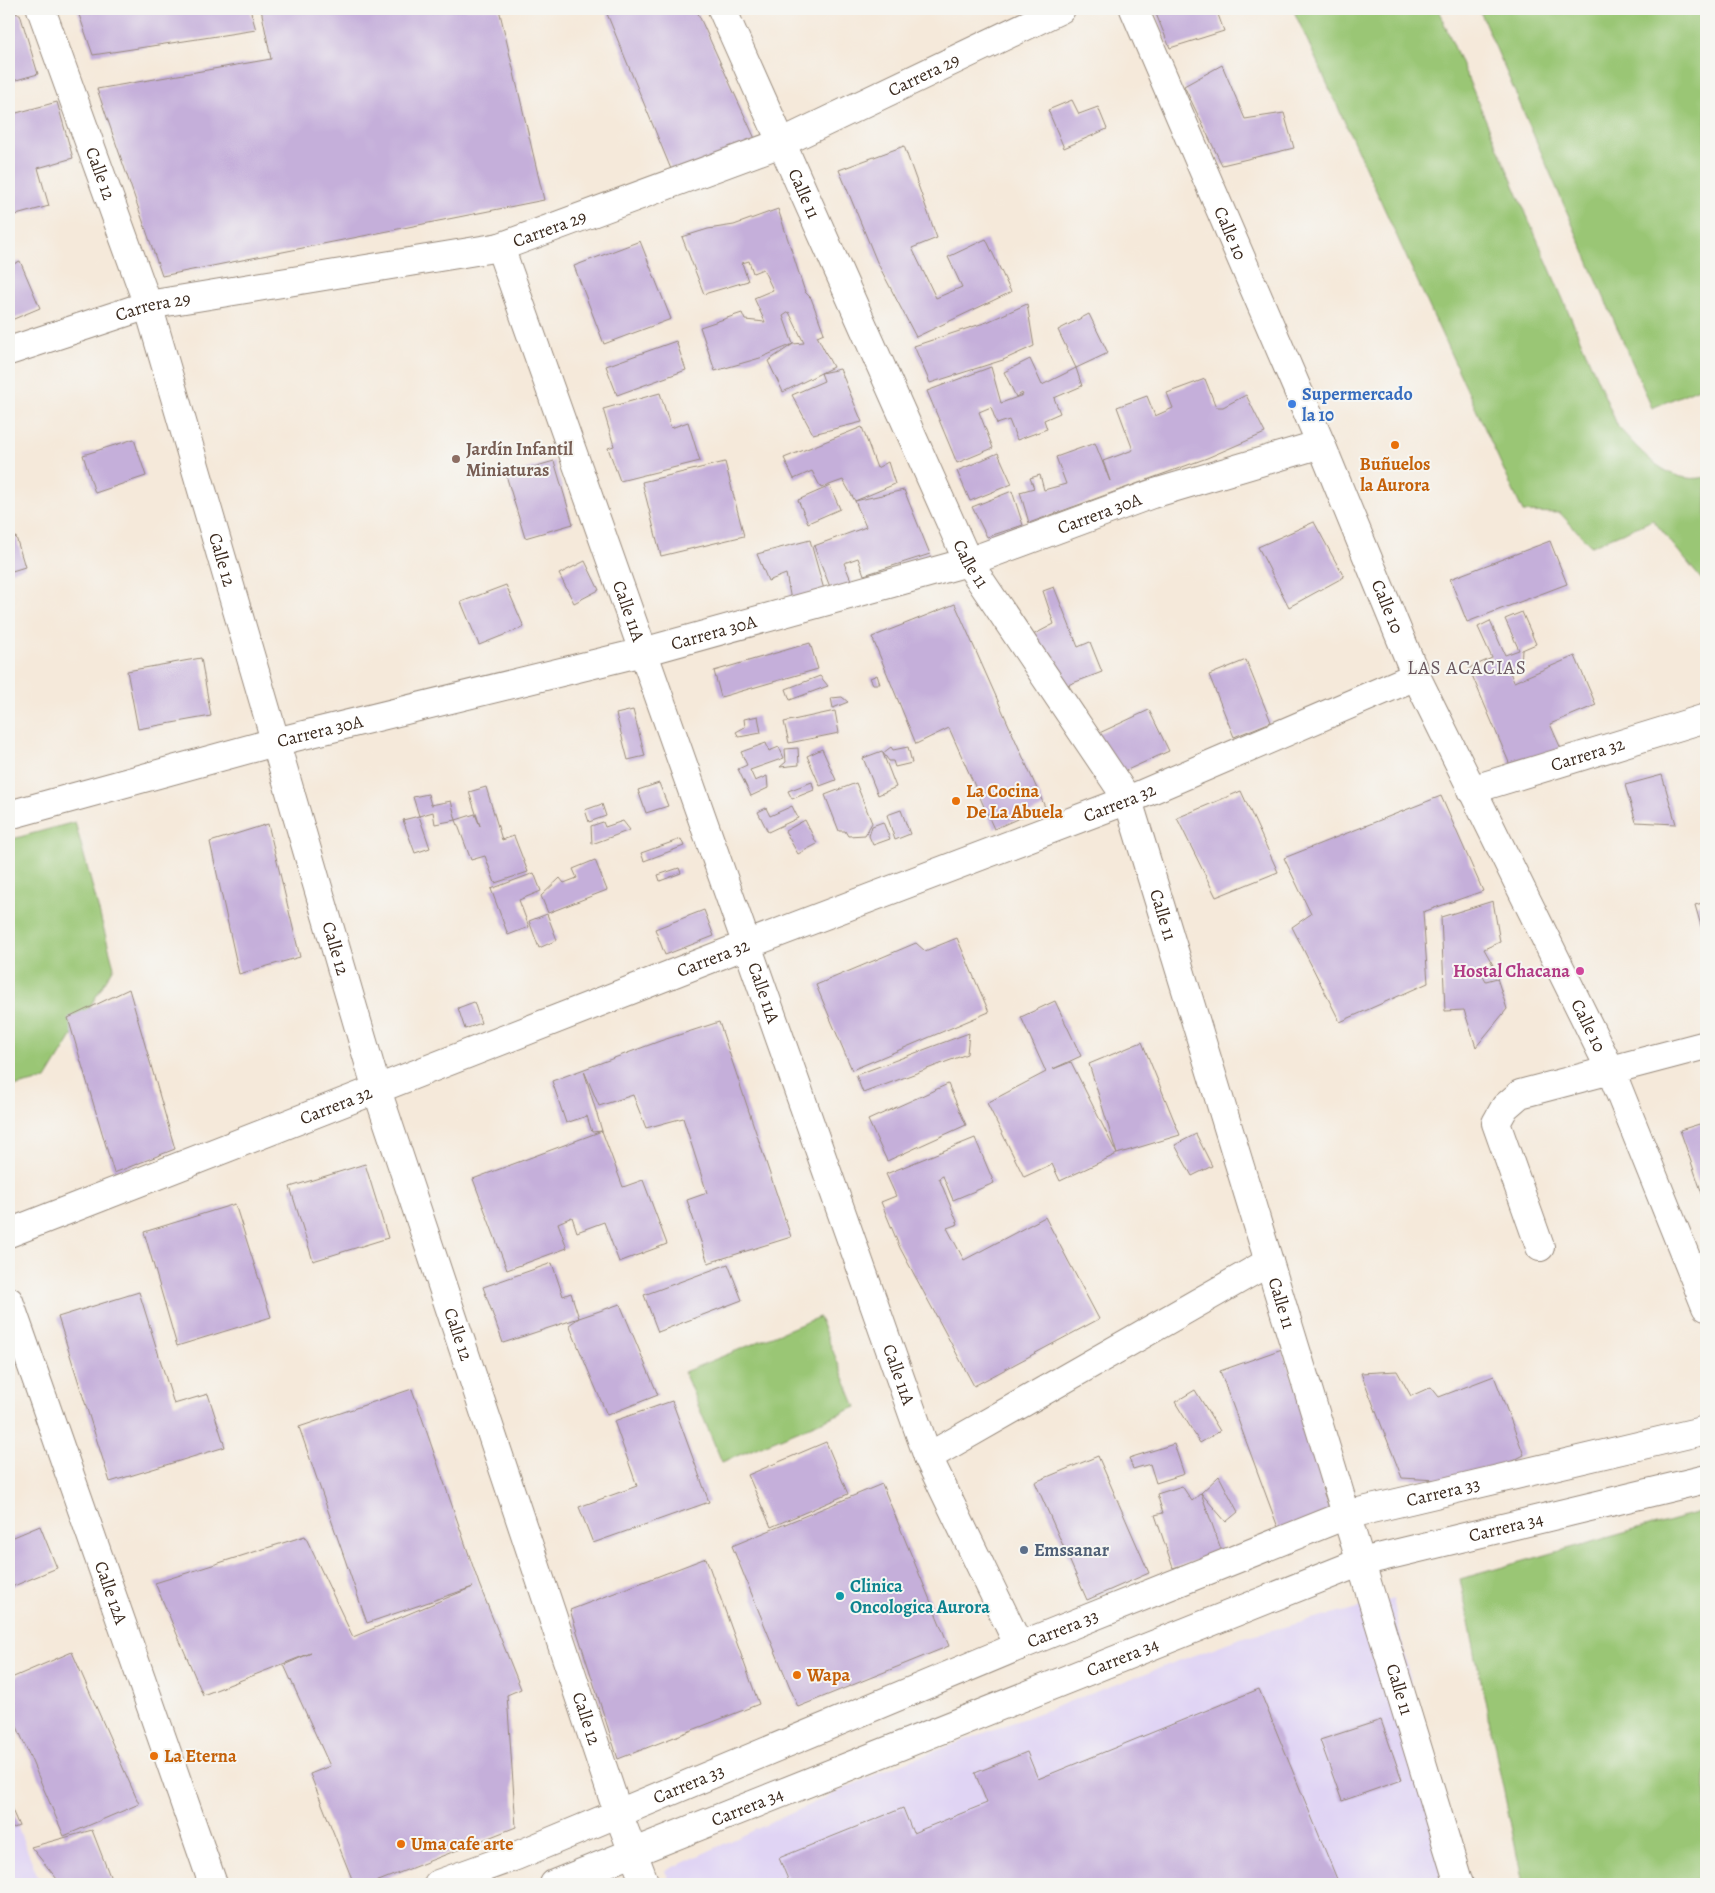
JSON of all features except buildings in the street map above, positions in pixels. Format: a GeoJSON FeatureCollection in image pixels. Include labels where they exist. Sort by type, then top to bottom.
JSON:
{"type":"FeatureCollection","features":[{"type":"Feature","properties":{"kind":"street","name":"Calle 12"},"geometry":{"type":"LineString","coordinates":[[41,9],[148,305],[377,1090],[618,1814],[645,1884]]}},
{"type":"Feature","properties":{"kind":"street","name":"Calle 11"},"geometry":{"type":"LineString","coordinates":[[722,9],[968,562],[1128,800],[1459,1884]]}},
{"type":"Feature","properties":{"kind":"street","name":"Carrera 29"},"geometry":{"type":"LineString","coordinates":[[9,351],[148,305],[500,247],[781,143],[1061,9]]}},
{"type":"Feature","properties":{"kind":"street","name":"Calle 10"},"geometry":{"type":"LineString","coordinates":[[1134,9],[1321,444],[1416,676],[1612,1071],[1706,1306]]}},
{"type":"Feature","properties":{"kind":"street","name":"Calle 11A"},"geometry":{"type":"LineString","coordinates":[[500,247],[928,1457],[1019,1646]]}},
{"type":"Feature","properties":{"kind":"street","name":"Carrera 30A"},"geometry":{"type":"LineString","coordinates":[[9,815],[275,742],[643,652],[968,562],[1152,494],[1321,444]]}},
{"type":"Feature","properties":{"kind":"street","name":"Carrera 32"},"geometry":{"type":"LineString","coordinates":[[9,1233],[746,944],[1128,800],[1416,676]]}},
{"type":"Feature","properties":{"kind":"street","name":"Carrera 32"},"geometry":{"type":"LineString","coordinates":[[1471,790],[1706,718]]}},
{"type":"Feature","properties":{"kind":"street"},"geometry":{"type":"LineString","coordinates":[[1540,1247],[1496,1123],[1505,1107],[1520,1094],[1706,1046]]}},
{"type":"Feature","properties":{"kind":"street"},"geometry":{"type":"LineString","coordinates":[[928,1457],[1269,1262]]}},
{"type":"Feature","properties":{"kind":"street","name":"Calle 12A"},"geometry":{"type":"LineString","coordinates":[[9,1301],[213,1884]]}},
{"type":"Feature","properties":{"kind":"street","name":"Carrera 33"},"geometry":{"type":"LineString","coordinates":[[438,1884],[516,1856],[1019,1646],[1346,1516],[1706,1430]]}},
{"type":"Feature","properties":{"kind":"street","name":"Carrera 34"},"geometry":{"type":"LineString","coordinates":[[554,1884],[1361,1562],[1706,1478]]}},
{"type":"Feature","properties":{"kind":"shaded area"},"geometry":{"type":"Polygon","coordinates":[[[1393,1599],[1453,1884],[671,1884],[665,1871],[890,1768],[1240,1638],[1393,1599]]]}},
{"type":"Feature","properties":{"kind":"shaded area"},"geometry":{"type":"Polygon","coordinates":[[[9,1806],[41,1884],[9,1884],[9,1806]]]}},
{"type":"Feature","properties":{"kind":"green space"},"geometry":{"type":"Polygon","coordinates":[[[1293,9],[1438,9],[1618,427],[1646,456],[1668,472],[1680,477],[1706,477],[1706,585],[1653,520],[1591,546],[1560,513],[1523,512],[1293,9]]]}},
{"type":"Feature","properties":{"kind":"green space"},"geometry":{"type":"Polygon","coordinates":[[[1479,9],[1706,9],[1706,385],[1652,408],[1479,9]]]}},
{"type":"Feature","properties":{"kind":"green space"},"geometry":{"type":"Polygon","coordinates":[[[75,822],[114,967],[46,1079],[9,1088],[9,840],[75,822]]]}},
{"type":"Feature","properties":{"kind":"green space"},"geometry":{"type":"Polygon","coordinates":[[[819,1317],[856,1407],[722,1462],[684,1372],[819,1317]]]}},
{"type":"Feature","properties":{"kind":"green space"},"geometry":{"type":"Polygon","coordinates":[[[1706,1510],[1706,1884],[1523,1884],[1460,1579],[1706,1510]]]}},
{"type":"Feature","properties":{"kind":"place","name":"Supermercado la 10"},"geometry":{"type":"Point","coordinates":[1292,404]}},
{"type":"Feature","properties":{"kind":"place","name":"Buñuelos la Aurora"},"geometry":{"type":"Point","coordinates":[1395,445]}},
{"type":"Feature","properties":{"kind":"place","name":"Jardín Infantil Miniaturas"},"geometry":{"type":"Point","coordinates":[456,459]}},
{"type":"Feature","properties":{"kind":"place","name":"La Cocina De La Abuela"},"geometry":{"type":"Point","coordinates":[956,801]}},
{"type":"Feature","properties":{"kind":"place","name":"Hostal Chacana"},"geometry":{"type":"Point","coordinates":[1580,971]}},
{"type":"Feature","properties":{"kind":"place","name":"Emssanar"},"geometry":{"type":"Point","coordinates":[1024,1550]}},
{"type":"Feature","properties":{"kind":"place","name":"Clinica Oncologica Aurora"},"geometry":{"type":"Point","coordinates":[840,1596]}},
{"type":"Feature","properties":{"kind":"place","name":"Wapa"},"geometry":{"type":"Point","coordinates":[797,1675]}},
{"type":"Feature","properties":{"kind":"place","name":"La Eterna"},"geometry":{"type":"Point","coordinates":[154,1756]}},
{"type":"Feature","properties":{"kind":"place","name":"Uma cafe arte"},"geometry":{"type":"Point","coordinates":[401,1844]}},
{"type":"Feature","properties":{"kind":"district","name":"LAS ACACIAS"},"geometry":{"type":"Point","coordinates":[1467,668]}}]}
